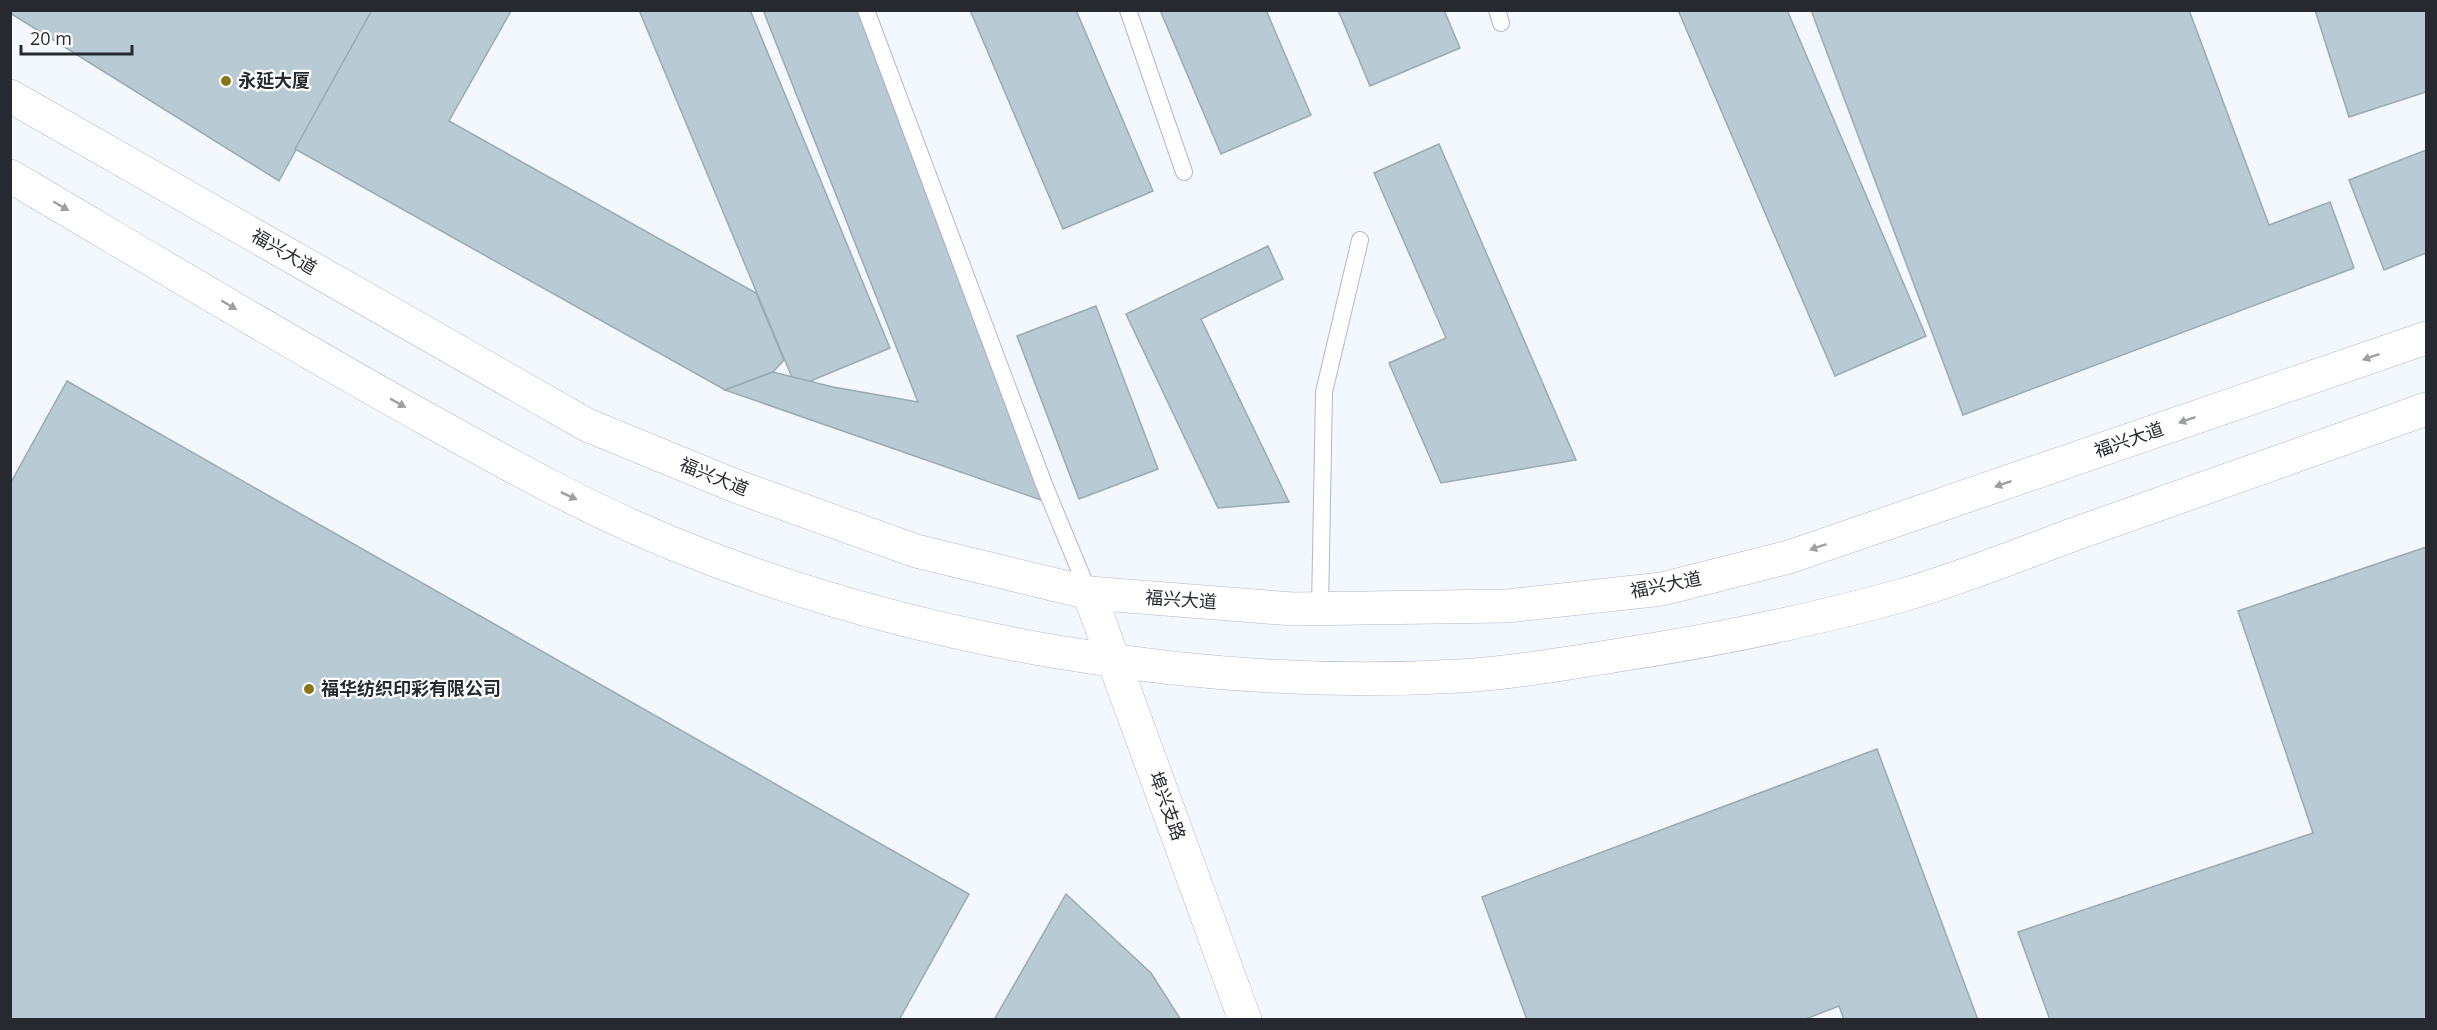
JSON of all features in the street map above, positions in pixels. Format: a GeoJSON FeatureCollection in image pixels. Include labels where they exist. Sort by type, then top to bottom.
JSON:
{"type":"FeatureCollection","features":[{"type":"Feature","properties":{"kind":"main road","name":"福兴大道"},"geometry":{"type":"LineString","coordinates":[[10,96],[587,424],[738,487],[916,551],[1089,593],[1293,609],[1320,609],[1507,606],[1662,589],[1789,557],[2427,338]]}},
{"type":"Feature","properties":{"kind":"main road"},"geometry":{"type":"LineString","coordinates":[[10,176],[359,381],[544,484],[672,544],[761,577],[928,626],[1112,660],[1265,677],[1362,679],[1463,676],[1542,667],[1744,635],[1910,593],[2427,409]]}},
{"type":"Feature","properties":{"kind":"main road","name":"埠兴支路"},"geometry":{"type":"LineString","coordinates":[[1089,593],[1245,1020]]}},
{"type":"Feature","properties":{"kind":"lane"},"geometry":{"type":"LineString","coordinates":[[866,10],[1045,487],[1089,593]]}},
{"type":"Feature","properties":{"kind":"lane"},"geometry":{"type":"LineString","coordinates":[[1128,10],[1184,172]]}},
{"type":"Feature","properties":{"kind":"lane"},"geometry":{"type":"LineString","coordinates":[[1320,609],[1324,392],[1360,240]]}},
{"type":"Feature","properties":{"kind":"building","name":"永延大厦"},"geometry":{"type":"Polygon","coordinates":[[[10,10],[372,10],[279,181],[10,13],[10,10]]]}},
{"type":"Feature","properties":{"kind":"building"},"geometry":{"type":"Polygon","coordinates":[[[372,10],[511,11],[449,121],[756,293],[784,360],[773,372],[725,390],[295,149],[372,10]]]}},
{"type":"Feature","properties":{"kind":"building"},"geometry":{"type":"Polygon","coordinates":[[[639,10],[750,10],[890,348],[796,387],[639,10]]]}},
{"type":"Feature","properties":{"kind":"building"},"geometry":{"type":"Polygon","coordinates":[[[763,10],[857,10],[1041,500],[725,390],[773,372],[833,387],[918,402],[763,10]]]}},
{"type":"Feature","properties":{"kind":"building"},"geometry":{"type":"Polygon","coordinates":[[[970,10],[1076,10],[1153,191],[1063,229],[970,10]]]}},
{"type":"Feature","properties":{"kind":"building"},"geometry":{"type":"Polygon","coordinates":[[[1160,10],[1266,10],[1311,115],[1221,154],[1160,10]]]}},
{"type":"Feature","properties":{"kind":"building"},"geometry":{"type":"Polygon","coordinates":[[[1338,10],[1444,10],[1460,48],[1370,86],[1338,10]]]}},
{"type":"Feature","properties":{"kind":"building"},"geometry":{"type":"Polygon","coordinates":[[[1678,10],[1787,10],[1926,336],[1835,376],[1678,10]]]}},
{"type":"Feature","properties":{"kind":"building"},"geometry":{"type":"Polygon","coordinates":[[[1811,10],[2189,10],[2269,225],[2330,202],[2354,268],[1963,415],[1811,10]]]}},
{"type":"Feature","properties":{"kind":"building"},"geometry":{"type":"Polygon","coordinates":[[[2315,10],[2426,10],[2426,92],[2349,117],[2315,10]]]}},
{"type":"Feature","properties":{"kind":"building"},"geometry":{"type":"Polygon","coordinates":[[[1439,144],[1576,460],[1441,483],[1389,363],[1446,338],[1374,173],[1439,144]]]}},
{"type":"Feature","properties":{"kind":"building"},"geometry":{"type":"Polygon","coordinates":[[[2426,150],[2426,253],[2384,270],[2349,180],[2426,150]]]}},
{"type":"Feature","properties":{"kind":"building"},"geometry":{"type":"Polygon","coordinates":[[[1268,246],[1283,279],[1201,319],[1289,502],[1218,508],[1126,314],[1268,246]]]}},
{"type":"Feature","properties":{"kind":"building"},"geometry":{"type":"Polygon","coordinates":[[[1096,306],[1158,469],[1079,499],[1017,336],[1096,306]]]}},
{"type":"Feature","properties":{"kind":"building","name":"福华纺织印彩有限公司"},"geometry":{"type":"Polygon","coordinates":[[[67,381],[969,894],[899,1020],[10,1020],[10,484],[67,381]]]}},
{"type":"Feature","properties":{"kind":"building"},"geometry":{"type":"Polygon","coordinates":[[[2426,547],[2426,1020],[2050,1020],[2018,932],[2313,833],[2238,611],[2426,547]]]}},
{"type":"Feature","properties":{"kind":"building"},"geometry":{"type":"Polygon","coordinates":[[[1877,749],[1978,1020],[1844,1020],[1839,1006],[1803,1020],[1527,1020],[1482,897],[1877,749]]]}},
{"type":"Feature","properties":{"kind":"building"},"geometry":{"type":"Polygon","coordinates":[[[1066,894],[1151,973],[1181,1020],[994,1020],[1066,894]]]}},
{"type":"Feature","properties":{"kind":"place","name":"永延大厦"},"geometry":{"type":"Point","coordinates":[226,81]}},
{"type":"Feature","properties":{"kind":"place","name":"福华纺织印彩有限公司"},"geometry":{"type":"Point","coordinates":[309,689]}}]}
